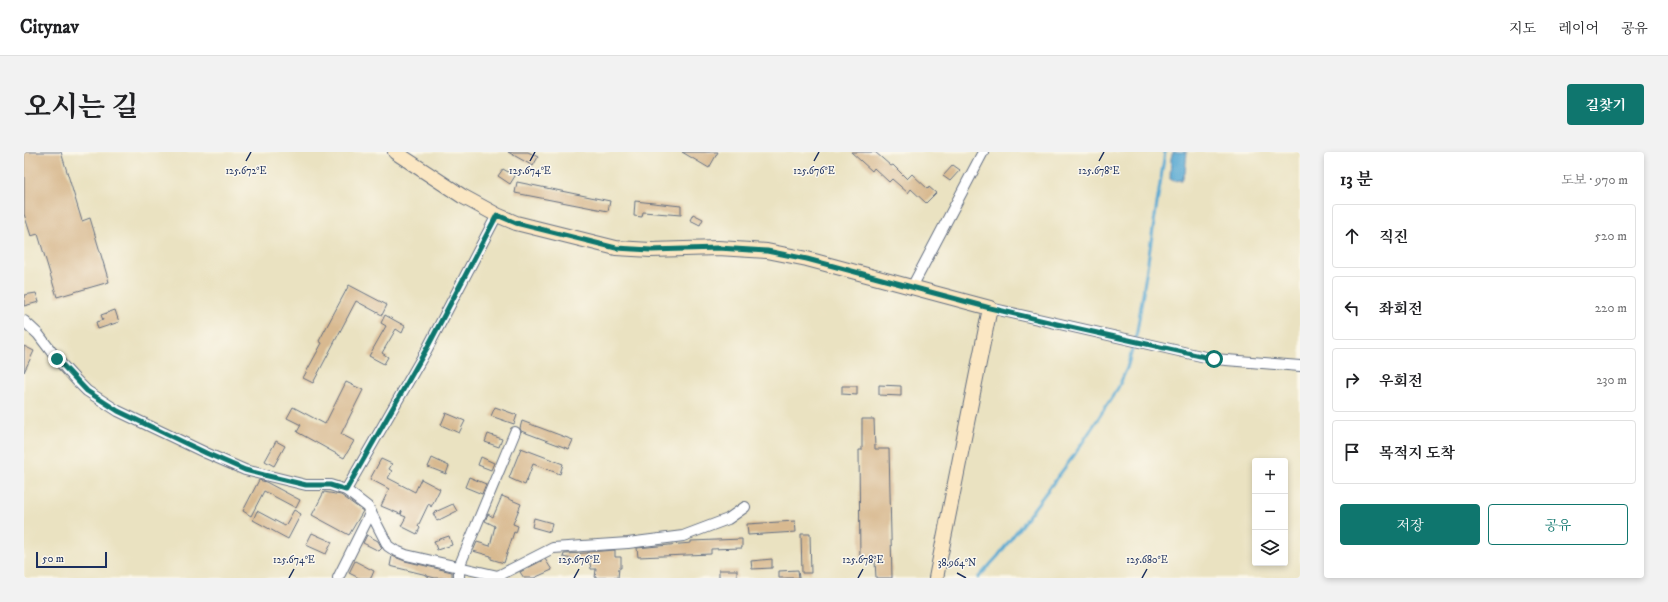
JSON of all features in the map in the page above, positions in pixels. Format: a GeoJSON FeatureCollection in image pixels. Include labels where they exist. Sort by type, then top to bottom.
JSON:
{"type":"FeatureCollection","features":[{"type":"Feature","properties":{"kind":"main road"},"geometry":{"type":"LineString","coordinates":[[395,152],[462,196],[497,215],[516,223],[616,248],[651,250],[718,248],[767,251],[807,259],[990,308],[936,578]]}},
{"type":"Feature","properties":{"kind":"street"},"geometry":{"type":"LineString","coordinates":[[912,287],[983,152]]}},
{"type":"Feature","properties":{"kind":"street"},"geometry":{"type":"LineString","coordinates":[[346,490],[427,348],[497,215]]}},
{"type":"Feature","properties":{"kind":"street"},"geometry":{"type":"LineString","coordinates":[[990,308],[1214,359],[1300,366]]}},
{"type":"Feature","properties":{"kind":"street"},"geometry":{"type":"LineString","coordinates":[[24,321],[38,334],[57,359],[87,391],[118,411],[245,470],[306,485],[330,485],[346,490],[368,507],[383,539],[388,546],[394,550],[458,567],[499,577],[553,548],[628,543],[683,536],[728,519],[745,507]]}},
{"type":"Feature","properties":{"kind":"street"},"geometry":{"type":"LineString","coordinates":[[459,578],[458,567],[515,432]]}},
{"type":"Feature","properties":{"kind":"street"},"geometry":{"type":"LineString","coordinates":[[338,578],[371,512]]}},
{"type":"Feature","properties":{"kind":"water"},"geometry":{"type":"Polygon","coordinates":[[[1173,152],[1187,152],[1185,173],[1182,180],[1174,181],[1170,179],[1171,158],[1173,152]]]}},
{"type":"Feature","properties":{"kind":"building"},"geometry":{"type":"Polygon","coordinates":[[[24,152],[61,152],[82,221],[90,218],[109,282],[57,297],[38,234],[31,236],[24,214],[24,152]]]}},
{"type":"Feature","properties":{"kind":"building"},"geometry":{"type":"Polygon","coordinates":[[[508,152],[528,152],[538,157],[533,166],[508,152]]]}},
{"type":"Feature","properties":{"kind":"building"},"geometry":{"type":"Polygon","coordinates":[[[682,152],[718,152],[709,168],[682,152]]]}},
{"type":"Feature","properties":{"kind":"building"},"geometry":{"type":"Polygon","coordinates":[[[851,152],[875,152],[891,166],[893,165],[907,179],[912,174],[928,189],[929,187],[936,193],[926,203],[911,189],[908,193],[892,179],[889,182],[874,168],[872,171],[851,152]]]}},
{"type":"Feature","properties":{"kind":"building"},"geometry":{"type":"Polygon","coordinates":[[[953,165],[960,170],[950,181],[943,176],[953,165]]]}},
{"type":"Feature","properties":{"kind":"building"},"geometry":{"type":"Polygon","coordinates":[[[503,169],[515,176],[510,184],[498,176],[503,169]]]}},
{"type":"Feature","properties":{"kind":"building"},"geometry":{"type":"Polygon","coordinates":[[[517,182],[610,201],[608,211],[515,193],[517,182]]]}},
{"type":"Feature","properties":{"kind":"building"},"geometry":{"type":"Polygon","coordinates":[[[635,201],[681,206],[681,215],[643,212],[642,217],[634,216],[635,201]]]}},
{"type":"Feature","properties":{"kind":"building"},"geometry":{"type":"Polygon","coordinates":[[[693,214],[703,219],[700,225],[690,220],[693,214]]]}},
{"type":"Feature","properties":{"kind":"building"},"geometry":{"type":"Polygon","coordinates":[[[349,285],[387,305],[382,315],[356,301],[313,383],[303,378],[322,343],[319,341],[349,285]]]}},
{"type":"Feature","properties":{"kind":"building"},"geometry":{"type":"Polygon","coordinates":[[[36,293],[39,302],[24,306],[24,295],[36,293]]]}},
{"type":"Feature","properties":{"kind":"building"},"geometry":{"type":"Polygon","coordinates":[[[115,310],[119,322],[98,329],[96,322],[103,320],[101,315],[115,310]]]}},
{"type":"Feature","properties":{"kind":"building"},"geometry":{"type":"Polygon","coordinates":[[[385,315],[405,326],[402,333],[396,329],[382,353],[388,357],[384,364],[369,356],[386,326],[381,323],[385,315]]]}},
{"type":"Feature","properties":{"kind":"building"},"geometry":{"type":"Polygon","coordinates":[[[24,346],[34,351],[24,372],[24,346]]]}},
{"type":"Feature","properties":{"kind":"building"},"geometry":{"type":"Polygon","coordinates":[[[346,382],[363,390],[341,434],[354,441],[344,458],[297,432],[301,425],[287,418],[293,407],[325,424],[346,382]]]}},
{"type":"Feature","properties":{"kind":"building"},"geometry":{"type":"Polygon","coordinates":[[[879,385],[901,386],[901,396],[879,395],[879,385]]]}},
{"type":"Feature","properties":{"kind":"building"},"geometry":{"type":"Polygon","coordinates":[[[842,386],[857,386],[857,395],[842,394],[842,386]]]}},
{"type":"Feature","properties":{"kind":"building"},"geometry":{"type":"Polygon","coordinates":[[[495,407],[517,415],[514,424],[491,416],[495,407]]]}},
{"type":"Feature","properties":{"kind":"building"},"geometry":{"type":"Polygon","coordinates":[[[446,413],[465,421],[459,433],[441,425],[446,413]]]}},
{"type":"Feature","properties":{"kind":"building"},"geometry":{"type":"Polygon","coordinates":[[[862,419],[874,419],[875,449],[889,449],[892,578],[876,578],[875,561],[860,561],[859,450],[862,450],[862,419]]]}},
{"type":"Feature","properties":{"kind":"building"},"geometry":{"type":"Polygon","coordinates":[[[522,421],[573,440],[569,449],[521,431],[520,428],[522,421]]]}},
{"type":"Feature","properties":{"kind":"building"},"geometry":{"type":"Polygon","coordinates":[[[488,434],[502,439],[499,447],[485,442],[488,434]]]}},
{"type":"Feature","properties":{"kind":"building"},"geometry":{"type":"Polygon","coordinates":[[[276,441],[285,446],[274,466],[265,461],[276,441]]]}},
{"type":"Feature","properties":{"kind":"building"},"geometry":{"type":"Polygon","coordinates":[[[521,448],[563,464],[560,474],[533,464],[525,485],[509,478],[521,448]]]}},
{"type":"Feature","properties":{"kind":"building"},"geometry":{"type":"Polygon","coordinates":[[[481,457],[494,463],[491,470],[478,465],[481,457]]]}},
{"type":"Feature","properties":{"kind":"building"},"geometry":{"type":"Polygon","coordinates":[[[432,458],[449,466],[446,474],[428,467],[432,458]]]}},
{"type":"Feature","properties":{"kind":"building"},"geometry":{"type":"Polygon","coordinates":[[[381,459],[392,464],[389,469],[392,471],[388,478],[415,492],[421,479],[440,489],[431,507],[429,503],[418,526],[420,528],[417,534],[401,526],[406,517],[401,515],[402,511],[400,514],[381,506],[389,489],[370,479],[381,459]]]}},
{"type":"Feature","properties":{"kind":"building"},"geometry":{"type":"Polygon","coordinates":[[[469,477],[486,484],[482,494],[465,487],[469,477]]]}},
{"type":"Feature","properties":{"kind":"building"},"geometry":{"type":"Polygon","coordinates":[[[259,480],[266,482],[300,500],[296,508],[264,491],[251,516],[243,511],[259,480]]]}},
{"type":"Feature","properties":{"kind":"building"},"geometry":{"type":"Polygon","coordinates":[[[324,492],[341,495],[363,511],[349,535],[312,515],[324,492]]]}},
{"type":"Feature","properties":{"kind":"building"},"geometry":{"type":"Polygon","coordinates":[[[502,496],[521,504],[513,524],[518,526],[516,533],[514,532],[504,563],[491,559],[491,556],[473,551],[477,542],[490,546],[495,526],[485,521],[488,514],[493,517],[502,496]]]}},
{"type":"Feature","properties":{"kind":"building"},"geometry":{"type":"Polygon","coordinates":[[[453,504],[457,511],[437,521],[433,513],[453,504]]]}},
{"type":"Feature","properties":{"kind":"building"},"geometry":{"type":"Polygon","coordinates":[[[294,510],[301,514],[288,539],[253,520],[257,511],[285,526],[294,510]]]}},
{"type":"Feature","properties":{"kind":"building"},"geometry":{"type":"Polygon","coordinates":[[[534,518],[552,523],[550,532],[532,527],[534,518]]]}},
{"type":"Feature","properties":{"kind":"building"},"geometry":{"type":"Polygon","coordinates":[[[795,521],[796,532],[748,535],[747,524],[795,521]]]}},
{"type":"Feature","properties":{"kind":"building"},"geometry":{"type":"Polygon","coordinates":[[[312,533],[332,542],[326,554],[306,545],[312,533]]]}},
{"type":"Feature","properties":{"kind":"building"},"geometry":{"type":"Polygon","coordinates":[[[801,534],[810,534],[811,573],[802,573],[801,534]]]}},
{"type":"Feature","properties":{"kind":"building"},"geometry":{"type":"Polygon","coordinates":[[[367,535],[378,541],[382,548],[379,551],[363,543],[367,535]]]}},
{"type":"Feature","properties":{"kind":"building"},"geometry":{"type":"Polygon","coordinates":[[[449,536],[452,545],[437,550],[434,541],[449,536]]]}},
{"type":"Feature","properties":{"kind":"building"},"geometry":{"type":"Polygon","coordinates":[[[742,539],[742,548],[711,549],[711,554],[638,557],[637,548],[691,543],[691,541],[742,539]]]}},
{"type":"Feature","properties":{"kind":"building"},"geometry":{"type":"Polygon","coordinates":[[[615,550],[615,557],[621,557],[621,568],[619,568],[618,578],[595,578],[596,569],[591,569],[590,563],[563,557],[564,554],[615,550]]]}},
{"type":"Feature","properties":{"kind":"building"},"geometry":{"type":"Polygon","coordinates":[[[392,556],[405,561],[452,572],[452,578],[435,578],[390,566],[392,556]]]}},
{"type":"Feature","properties":{"kind":"building"},"geometry":{"type":"Polygon","coordinates":[[[545,559],[552,570],[534,578],[524,578],[520,572],[545,559]]]}},
{"type":"Feature","properties":{"kind":"building"},"geometry":{"type":"Polygon","coordinates":[[[772,559],[772,568],[752,569],[751,561],[772,559]]]}},
{"type":"Feature","properties":{"kind":"building"},"geometry":{"type":"Polygon","coordinates":[[[355,561],[374,571],[371,578],[359,578],[349,573],[355,561]]]}},
{"type":"Feature","properties":{"kind":"building"},"geometry":{"type":"Polygon","coordinates":[[[719,570],[737,570],[737,578],[719,578],[719,570]]]}},
{"type":"Feature","properties":{"kind":"building"},"geometry":{"type":"Polygon","coordinates":[[[798,570],[799,578],[779,578],[779,571],[798,570]]]}},
{"type":"Feature","properties":{"kind":"waterway"},"geometry":{"type":"LineString","coordinates":[[978,578],[998,556],[1075,454],[1118,388],[1127,368],[1137,332],[1165,152]]}},
{"type":"Feature","properties":{"kind":"route"},"geometry":{"type":"LineString","coordinates":[[57,359],[87,391],[100,400],[139,422],[166,433],[206,453],[245,470],[306,485],[330,485],[346,490],[427,348],[497,215],[516,223],[616,248],[651,250],[718,248],[767,251],[807,259],[969,301],[990,308],[1214,359]]}}]}
